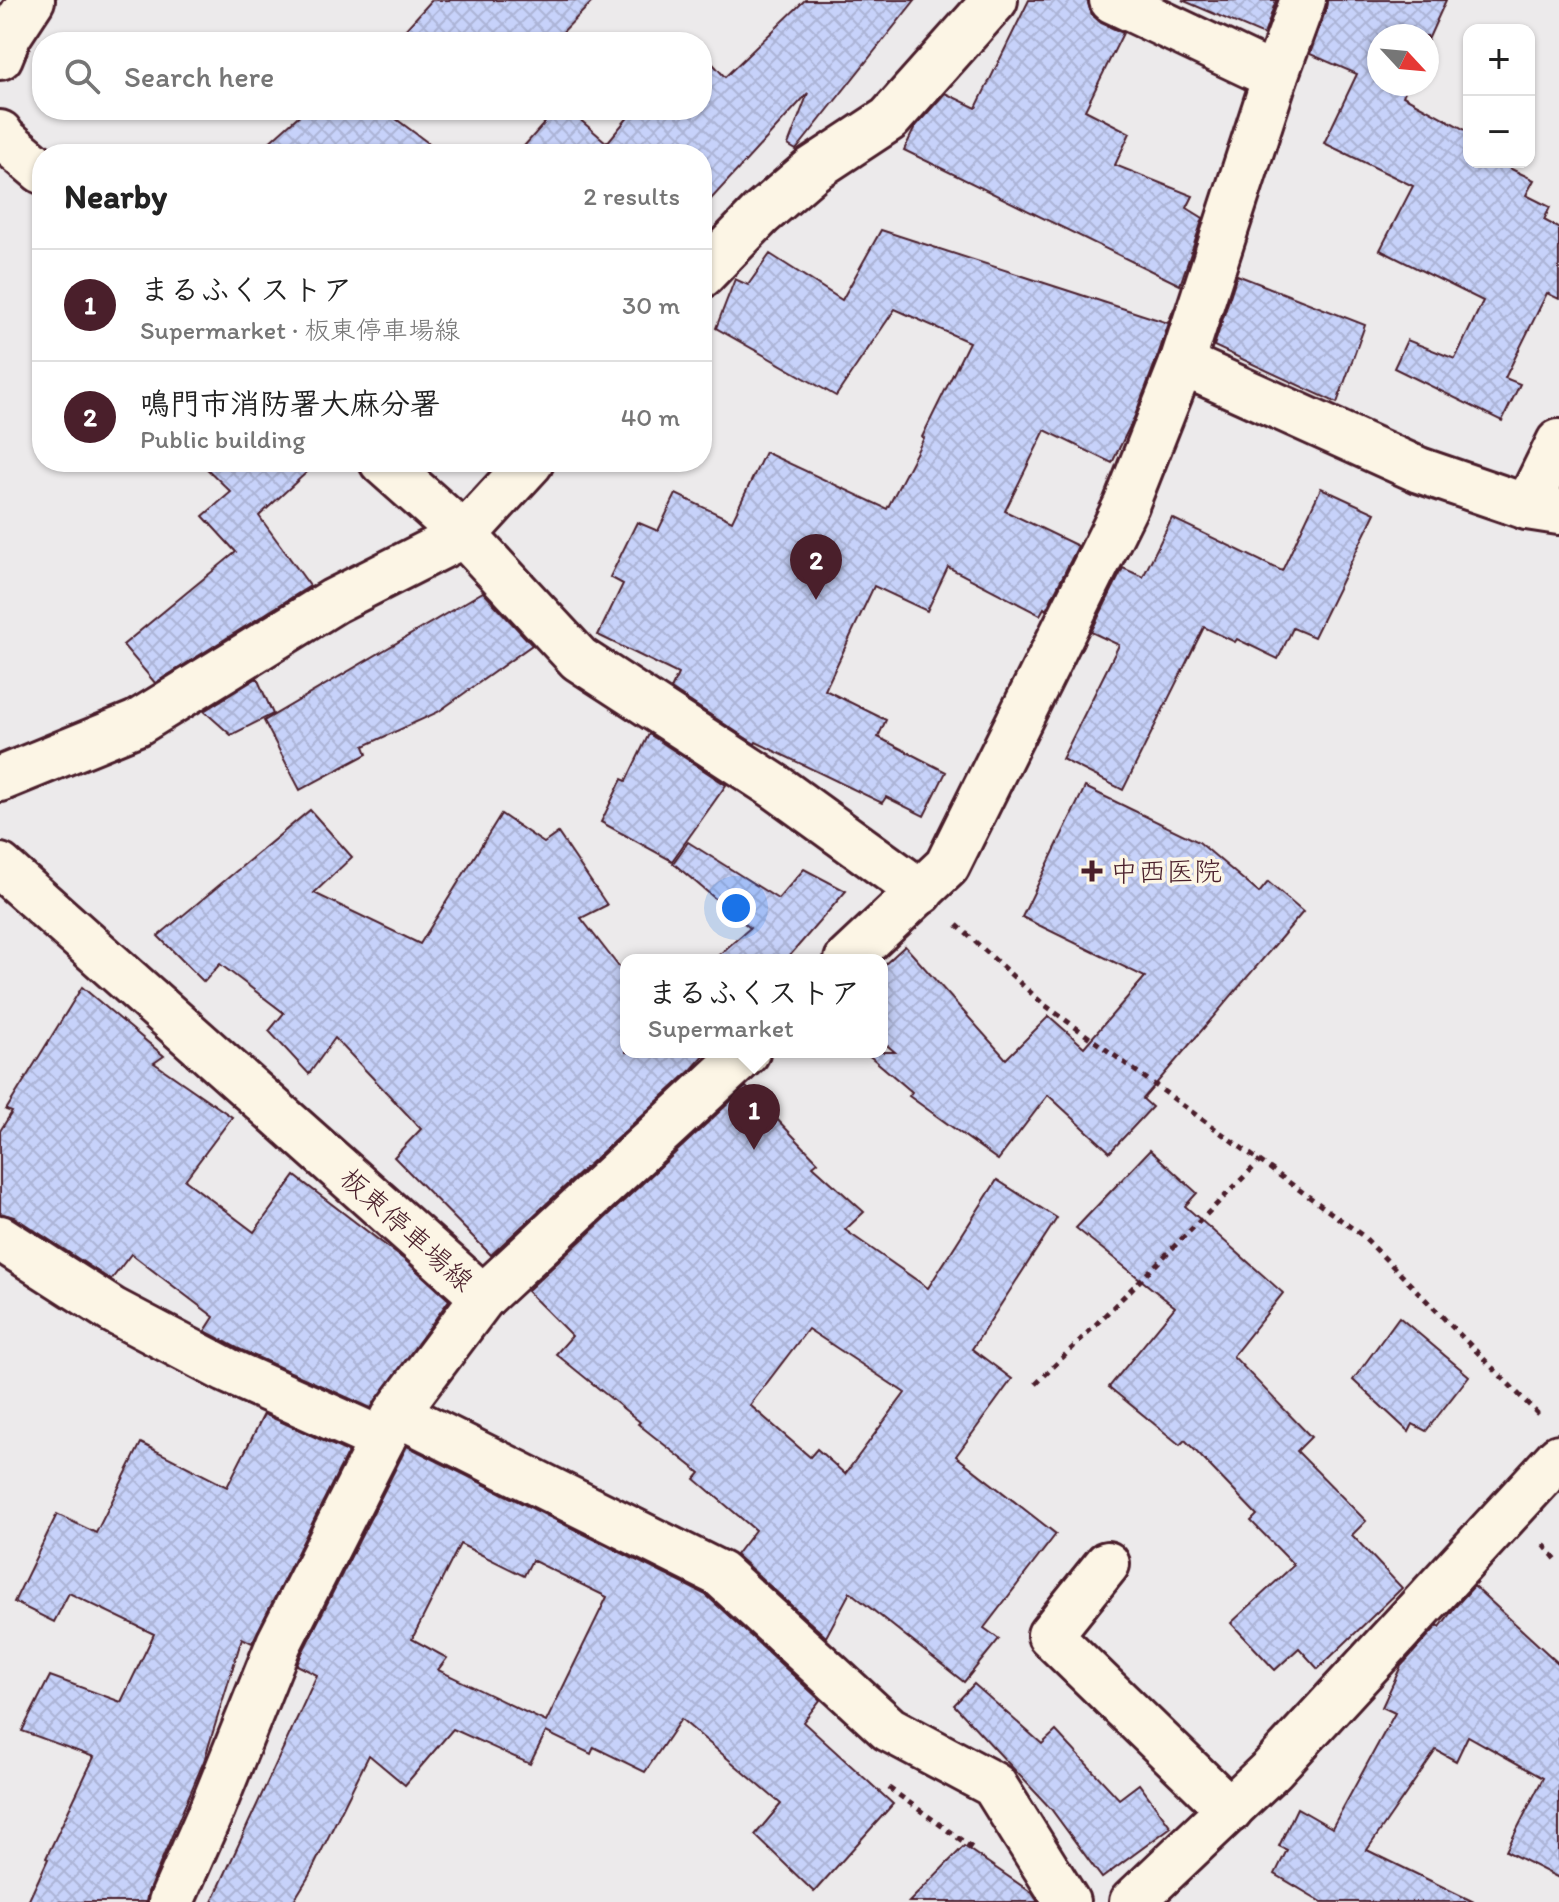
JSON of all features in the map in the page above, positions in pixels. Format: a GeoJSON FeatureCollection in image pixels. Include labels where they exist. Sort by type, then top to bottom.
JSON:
{"type":"FeatureCollection","features":[{"type":"Feature","properties":{"kind":"street"},"geometry":{"type":"LineString","coordinates":[[0,57],[9,35],[32,0]]}},
{"type":"Feature","properties":{"kind":"street"},"geometry":{"type":"LineString","coordinates":[[712,265],[761,214],[813,169],[889,119],[995,0]]}},
{"type":"Feature","properties":{"kind":"street"},"geometry":{"type":"LineString","coordinates":[[1112,0],[1275,77]]}},
{"type":"Feature","properties":{"kind":"street"},"geometry":{"type":"LineString","coordinates":[[854,954],[947,866],[1126,505],[1182,363],[1303,0]]}},
{"type":"Feature","properties":{"kind":"street"},"geometry":{"type":"LineString","coordinates":[[0,133],[32,163]]}},
{"type":"Feature","properties":{"kind":"street"},"geometry":{"type":"LineString","coordinates":[[1182,363],[1419,470],[1543,509],[1559,442]]}},
{"type":"Feature","properties":{"kind":"street"},"geometry":{"type":"LineString","coordinates":[[393,472],[464,535],[579,659],[776,787],[921,892]]}},
{"type":"Feature","properties":{"kind":"street"},"geometry":{"type":"LineString","coordinates":[[0,779],[137,723],[334,601],[464,535],[522,472]]}},
{"type":"Feature","properties":{"kind":"street","name":"板東停車場線"},"geometry":{"type":"LineString","coordinates":[[0,866],[483,1297],[389,1426],[279,1643],[171,1902]]}},
{"type":"Feature","properties":{"kind":"street"},"geometry":{"type":"LineString","coordinates":[[483,1297],[741,1058]]}},
{"type":"Feature","properties":{"kind":"street"},"geometry":{"type":"LineString","coordinates":[[0,1238],[112,1310],[226,1370],[389,1426],[720,1574],[889,1729],[994,1785],[1067,1902]]}},
{"type":"Feature","properties":{"kind":"street"},"geometry":{"type":"LineString","coordinates":[[1132,1902],[1272,1769],[1554,1441]]}},
{"type":"Feature","properties":{"kind":"street"},"geometry":{"type":"LineString","coordinates":[[1107,1564],[1050,1635],[1230,1810]]}},
{"type":"Feature","properties":{"kind":"path"},"geometry":{"type":"LineString","coordinates":[[921,892],[1042,1003],[1363,1236],[1554,1441]]}},
{"type":"Feature","properties":{"kind":"path"},"geometry":{"type":"LineString","coordinates":[[1036,1384],[1260,1161]]}},
{"type":"Feature","properties":{"kind":"building"},"geometry":{"type":"Polygon","coordinates":[[[432,0],[594,0],[563,32],[403,32],[432,0]]]}},
{"type":"Feature","properties":{"kind":"building"},"geometry":{"type":"Polygon","coordinates":[[[805,0],[915,0],[796,150],[788,145],[808,93],[712,198],[712,144],[526,144],[547,120],[581,120],[607,143],[626,120],[712,120],[712,63],[725,77],[805,0]]]}},
{"type":"Feature","properties":{"kind":"building"},"geometry":{"type":"Polygon","coordinates":[[[1029,0],[1087,0],[1092,15],[1123,33],[1085,110],[1130,133],[1115,165],[1193,196],[1187,208],[1203,218],[1180,285],[904,150],[915,127],[945,93],[976,108],[1029,0]]]}},
{"type":"Feature","properties":{"kind":"building"},"geometry":{"type":"Polygon","coordinates":[[[1182,0],[1276,0],[1264,35],[1182,0]]]}},
{"type":"Feature","properties":{"kind":"building"},"geometry":{"type":"Polygon","coordinates":[[[1327,0],[1446,0],[1435,24],[1367,24],[1367,96],[1403,96],[1463,129],[1463,168],[1509,168],[1534,180],[1526,195],[1550,207],[1544,220],[1559,228],[1559,299],[1547,293],[1505,378],[1520,384],[1502,421],[1394,368],[1407,340],[1455,359],[1483,301],[1380,250],[1413,186],[1324,143],[1357,74],[1310,54],[1327,0]]]}},
{"type":"Feature","properties":{"kind":"building"},"geometry":{"type":"Polygon","coordinates":[[[294,120],[397,120],[430,144],[267,144],[294,120]]]}},
{"type":"Feature","properties":{"kind":"building"},"geometry":{"type":"Polygon","coordinates":[[[881,230],[1168,323],[1174,308],[1134,418],[1112,463],[1045,430],[1005,511],[1078,546],[1046,610],[1044,608],[1040,615],[948,567],[927,611],[874,586],[825,690],[886,720],[878,737],[946,772],[924,816],[886,797],[882,803],[755,744],[671,689],[678,674],[598,635],[623,584],[610,577],[637,522],[658,531],[676,494],[732,521],[765,452],[887,509],[969,342],[895,309],[836,396],[716,328],[735,279],[748,285],[770,254],[842,300],[881,230]]]}},
{"type":"Feature","properties":{"kind":"building"},"geometry":{"type":"Polygon","coordinates":[[[1237,275],[1365,325],[1337,403],[1214,346],[1237,275]]]}},
{"type":"Feature","properties":{"kind":"building"},"geometry":{"type":"Polygon","coordinates":[[[210,472],[307,472],[259,516],[310,586],[155,683],[123,645],[236,552],[203,516],[231,492],[210,472]]]}},
{"type":"Feature","properties":{"kind":"building"},"geometry":{"type":"Polygon","coordinates":[[[1321,488],[1375,513],[1314,637],[1293,628],[1278,659],[1204,627],[1123,790],[1062,759],[1119,645],[1091,632],[1123,568],[1143,577],[1172,518],[1282,571],[1321,488]]]}},
{"type":"Feature","properties":{"kind":"building"},"geometry":{"type":"Polygon","coordinates":[[[483,592],[532,645],[438,712],[364,746],[367,754],[300,790],[264,721],[483,592]]]}},
{"type":"Feature","properties":{"kind":"building"},"geometry":{"type":"Polygon","coordinates":[[[257,678],[273,714],[231,735],[204,711],[257,678]]]}},
{"type":"Feature","properties":{"kind":"building"},"geometry":{"type":"Polygon","coordinates":[[[649,734],[726,785],[672,861],[601,822],[649,734]]]}},
{"type":"Feature","properties":{"kind":"building"},"geometry":{"type":"Polygon","coordinates":[[[1085,787],[1199,842],[1259,893],[1268,882],[1303,912],[1143,1099],[1152,1107],[1110,1152],[1048,1095],[998,1160],[909,1096],[912,1092],[872,1058],[888,1058],[888,1052],[895,1052],[888,1046],[888,962],[905,946],[1006,1059],[1049,1016],[1084,1047],[1145,977],[1022,917],[1085,787]]]}},
{"type":"Feature","properties":{"kind":"building"},"geometry":{"type":"Polygon","coordinates":[[[310,810],[352,857],[314,893],[420,944],[501,814],[544,843],[558,833],[607,905],[581,918],[620,968],[620,1058],[702,1058],[491,1255],[394,1157],[421,1129],[335,1038],[309,1074],[269,1031],[284,1013],[220,964],[204,982],[158,936],[310,810]]]}},
{"type":"Feature","properties":{"kind":"building"},"geometry":{"type":"Polygon","coordinates":[[[688,842],[778,899],[804,869],[846,891],[791,954],[720,954],[750,928],[673,863],[688,842]]]}},
{"type":"Feature","properties":{"kind":"building"},"geometry":{"type":"Polygon","coordinates":[[[82,987],[164,1056],[154,1063],[232,1117],[185,1180],[254,1232],[295,1176],[406,1261],[449,1300],[371,1408],[205,1331],[214,1317],[131,1254],[111,1280],[14,1217],[0,1213],[0,1131],[12,1112],[6,1110],[82,987]]]}},
{"type":"Feature","properties":{"kind":"building"},"geometry":{"type":"Polygon","coordinates":[[[746,1087],[818,1162],[813,1166],[864,1212],[845,1230],[928,1288],[997,1180],[1057,1218],[972,1349],[1012,1379],[956,1456],[1056,1534],[984,1628],[999,1639],[964,1682],[850,1592],[826,1637],[736,1555],[755,1530],[695,1479],[700,1473],[556,1354],[572,1336],[527,1291],[746,1087]],[[808,1329],[750,1405],[810,1457],[817,1449],[845,1474],[905,1393],[808,1329]]]}},
{"type":"Feature","properties":{"kind":"building"},"geometry":{"type":"Polygon","coordinates":[[[1150,1150],[1197,1193],[1185,1206],[1283,1293],[1233,1356],[1311,1437],[1297,1451],[1366,1521],[1352,1535],[1402,1588],[1318,1669],[1299,1648],[1275,1670],[1231,1623],[1294,1565],[1251,1521],[1257,1515],[1185,1440],[1180,1445],[1109,1387],[1175,1307],[1076,1228],[1150,1150]]]}},
{"type":"Feature","properties":{"kind":"building"},"geometry":{"type":"Polygon","coordinates":[[[1399,1317],[1469,1376],[1426,1431],[1413,1424],[1409,1432],[1353,1380],[1399,1317]]]}},
{"type":"Feature","properties":{"kind":"building"},"geometry":{"type":"Polygon","coordinates":[[[264,1414],[348,1452],[252,1643],[242,1638],[204,1761],[146,1902],[28,1902],[94,1757],[22,1731],[50,1676],[121,1702],[154,1634],[69,1593],[54,1622],[14,1602],[57,1514],[96,1533],[141,1443],[227,1487],[264,1414]]]}},
{"type":"Feature","properties":{"kind":"building"},"geometry":{"type":"Polygon","coordinates":[[[407,1446],[706,1595],[820,1700],[803,1722],[893,1804],[814,1892],[755,1835],[781,1804],[681,1719],[645,1772],[594,1747],[591,1754],[546,1732],[530,1764],[453,1729],[405,1785],[369,1755],[293,1902],[212,1902],[317,1675],[297,1665],[407,1446]],[[460,1544],[412,1639],[447,1658],[438,1670],[546,1722],[607,1597],[532,1560],[524,1576],[460,1544]]]}},
{"type":"Feature","properties":{"kind":"building"},"geometry":{"type":"Polygon","coordinates":[[[1474,1586],[1559,1664],[1559,1878],[1506,1851],[1543,1778],[1468,1736],[1456,1761],[1436,1750],[1367,1850],[1474,1902],[1322,1902],[1275,1874],[1287,1850],[1279,1846],[1297,1808],[1332,1828],[1395,1713],[1382,1707],[1401,1666],[1438,1625],[1440,1627],[1474,1586]]]}},
{"type":"Feature","properties":{"kind":"building"},"geometry":{"type":"Polygon","coordinates":[[[974,1684],[1042,1744],[1056,1731],[1119,1799],[1139,1784],[1171,1827],[1102,1878],[1051,1809],[954,1705],[974,1684]]]}},
{"type":"Feature","properties":{"kind":"building"},"geometry":{"type":"Polygon","coordinates":[[[964,1846],[1032,1893],[1038,1902],[909,1902],[964,1846]]]}},
{"type":"Feature","properties":{"kind":"place","name":"鳴門市消防署大麻分署"},"geometry":{"type":"Point","coordinates":[816,600]}},
{"type":"Feature","properties":{"kind":"place","name":"中西医院"},"geometry":{"type":"Point","coordinates":[1092,871]}},
{"type":"Feature","properties":{"kind":"place","name":"まるふくストア"},"geometry":{"type":"Point","coordinates":[754,1150]}}]}
